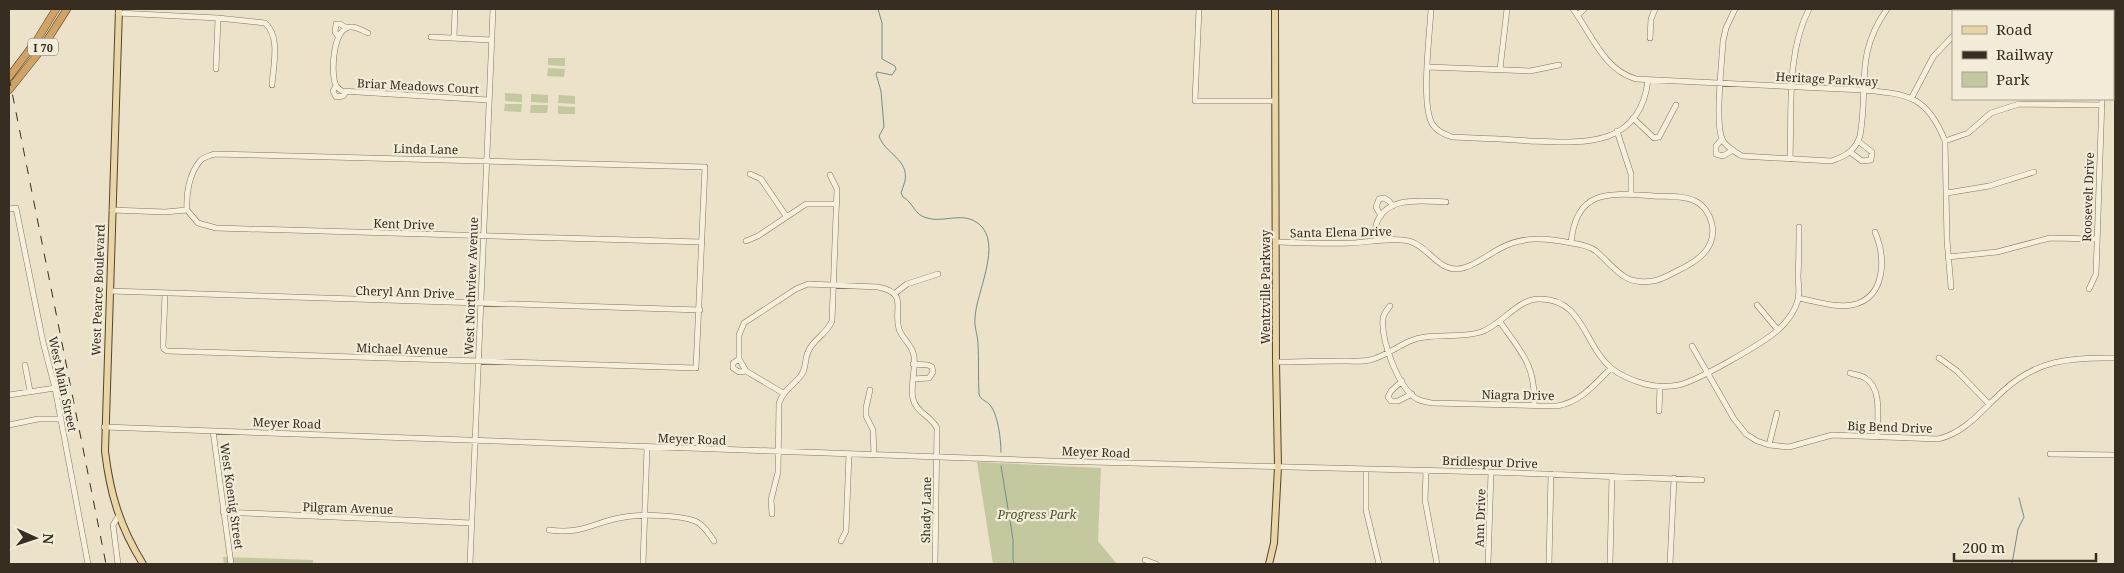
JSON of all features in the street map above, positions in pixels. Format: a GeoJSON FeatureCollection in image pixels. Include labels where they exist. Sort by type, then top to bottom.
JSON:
{"type":"FeatureCollection","features":[{"type":"Feature","properties":{"kind":"highway","name":"I 70"},"geometry":{"type":"LineString","coordinates":[[9,77],[37,40],[56,9]]}},
{"type":"Feature","properties":{"kind":"highway","name":"I 70"},"geometry":{"type":"LineString","coordinates":[[9,90],[41,50],[67,9]]}},
{"type":"Feature","properties":{"kind":"main road","name":"Wentzville Parkway"},"geometry":{"type":"LineString","coordinates":[[1269,564],[1274,543],[1278,467],[1274,9]]}},
{"type":"Feature","properties":{"kind":"main road","name":"West Pearce Boulevard"},"geometry":{"type":"LineString","coordinates":[[119,11],[104,427],[108,477],[127,535],[143,564]]}},
{"type":"Feature","properties":{"kind":"street"},"geometry":{"type":"LineString","coordinates":[[454,38],[455,9]]}},
{"type":"Feature","properties":{"kind":"street","name":"West Northview Avenue"},"geometry":{"type":"LineString","coordinates":[[470,564],[485,161],[493,9]]}},
{"type":"Feature","properties":{"kind":"street"},"geometry":{"type":"LineString","coordinates":[[1199,9],[1195,101],[1275,101]]}},
{"type":"Feature","properties":{"kind":"street"},"geometry":{"type":"LineString","coordinates":[[1431,9],[1426,99],[1433,126],[1452,137],[1578,143],[1602,139],[1617,131],[1633,118],[1642,107],[1646,97],[1648,80]]}},
{"type":"Feature","properties":{"kind":"street"},"geometry":{"type":"LineString","coordinates":[[1500,69],[1507,9]]}},
{"type":"Feature","properties":{"kind":"street","name":"Heritage Parkway"},"geometry":{"type":"LineString","coordinates":[[1573,9],[1613,68],[1624,76],[1648,80],[1863,90],[1895,93],[1912,97]]}},
{"type":"Feature","properties":{"kind":"street"},"geometry":{"type":"LineString","coordinates":[[1578,15],[1584,9]]}},
{"type":"Feature","properties":{"kind":"street"},"geometry":{"type":"LineString","coordinates":[[1650,38],[1651,19],[1655,9]]}},
{"type":"Feature","properties":{"kind":"street"},"geometry":{"type":"LineString","coordinates":[[1735,9],[1726,28],[1723,41],[1720,125],[1722,139],[1742,156],[1831,161],[1843,157],[1858,142],[1862,127],[1866,50],[1874,28],[1887,9]]}},
{"type":"Feature","properties":{"kind":"street"},"geometry":{"type":"LineString","coordinates":[[1790,159],[1792,87],[1797,41],[1808,9]]}},
{"type":"Feature","properties":{"kind":"street"},"geometry":{"type":"LineString","coordinates":[[119,11],[265,23],[270,27],[275,41],[272,85]]}},
{"type":"Feature","properties":{"kind":"street"},"geometry":{"type":"LineString","coordinates":[[216,69],[218,18]]}},
{"type":"Feature","properties":{"kind":"street","name":"Briar Meadows Court"},"geometry":{"type":"LineString","coordinates":[[368,33],[355,27],[347,28],[342,30],[336,41],[334,77],[336,86],[346,92],[488,100]]}},
{"type":"Feature","properties":{"kind":"street"},"geometry":{"type":"LineString","coordinates":[[431,37],[491,40]]}},
{"type":"Feature","properties":{"kind":"street"},"geometry":{"type":"LineString","coordinates":[[1952,37],[1933,57],[1912,97],[1934,118],[1945,141],[1948,258],[1952,287]]}},
{"type":"Feature","properties":{"kind":"street"},"geometry":{"type":"LineString","coordinates":[[1428,67],[1530,71],[1559,65]]}},
{"type":"Feature","properties":{"kind":"street","name":"Roosevelt Drive"},"geometry":{"type":"LineString","coordinates":[[2089,289],[2096,274],[2102,100]]}},
{"type":"Feature","properties":{"kind":"street"},"geometry":{"type":"LineString","coordinates":[[1945,141],[1968,133],[1991,113],[2018,104],[2041,102],[2102,106]]}},
{"type":"Feature","properties":{"kind":"street"},"geometry":{"type":"LineString","coordinates":[[1633,118],[1650,136],[1654,138],[1659,137],[1676,106]]}},
{"type":"Feature","properties":{"kind":"street"},"geometry":{"type":"LineString","coordinates":[[1617,131],[1631,174],[1631,194]]}},
{"type":"Feature","properties":{"kind":"street"},"geometry":{"type":"LineString","coordinates":[[1722,139],[1716,146],[1716,154],[1723,156],[1733,150]]}},
{"type":"Feature","properties":{"kind":"street"},"geometry":{"type":"LineString","coordinates":[[1850,152],[1862,161],[1872,160],[1872,152],[1858,142]]}},
{"type":"Feature","properties":{"kind":"street","name":"Linda Lane"},"geometry":{"type":"LineString","coordinates":[[187,210],[187,198],[194,172],[201,159],[214,154],[705,167],[702,242]]}},
{"type":"Feature","properties":{"kind":"street"},"geometry":{"type":"LineString","coordinates":[[1947,193],[1990,186],[2034,172]]}},
{"type":"Feature","properties":{"kind":"street"},"geometry":{"type":"LineString","coordinates":[[750,174],[761,179],[786,216]]}},
{"type":"Feature","properties":{"kind":"street"},"geometry":{"type":"LineString","coordinates":[[772,514],[772,500],[778,472],[780,403],[783,392],[805,370],[808,353],[829,329],[832,321],[837,189],[830,175]]}},
{"type":"Feature","properties":{"kind":"street","name":"Santa Elena Drive"},"geometry":{"type":"LineString","coordinates":[[1277,242],[1352,243],[1377,240],[1408,241],[1420,246],[1440,265],[1457,269],[1466,267],[1503,246],[1523,240],[1546,239],[1571,243],[1594,250],[1620,275],[1637,282],[1665,278],[1697,260],[1706,252],[1713,231],[1711,219],[1703,207],[1694,200],[1631,194],[1602,195],[1591,199],[1581,208],[1576,217],[1571,243]]}},
{"type":"Feature","properties":{"kind":"street"},"geometry":{"type":"LineString","coordinates":[[1382,216],[1376,207],[1379,199],[1389,200],[1392,206]]}},
{"type":"Feature","properties":{"kind":"street"},"geometry":{"type":"LineString","coordinates":[[1377,240],[1376,225],[1392,206],[1409,200],[1446,202]]}},
{"type":"Feature","properties":{"kind":"street"},"geometry":{"type":"LineString","coordinates":[[746,241],[758,236],[806,204],[837,204]]}},
{"type":"Feature","properties":{"kind":"street","name":"West Main Street"},"geometry":{"type":"LineString","coordinates":[[9,209],[16,208],[43,342],[55,388],[88,564]]}},
{"type":"Feature","properties":{"kind":"street"},"geometry":{"type":"LineString","coordinates":[[112,210],[165,212],[187,210]]}},
{"type":"Feature","properties":{"kind":"street","name":"Kent Drive"},"geometry":{"type":"LineString","coordinates":[[187,210],[198,223],[216,228],[702,242]]}},
{"type":"Feature","properties":{"kind":"street"},"geometry":{"type":"LineString","coordinates":[[1276,362],[1369,360],[1388,354],[1406,343],[1424,337],[1466,336],[1483,331],[1500,322],[1522,304],[1536,299],[1550,299],[1565,304],[1575,314],[1596,350],[1611,368],[1633,380],[1660,387],[1680,384],[1707,372],[1778,330],[1792,313],[1798,298],[1799,227]]}},
{"type":"Feature","properties":{"kind":"street"},"geometry":{"type":"LineString","coordinates":[[1798,298],[1840,306],[1852,305],[1871,295],[1882,276],[1882,247],[1876,232]]}},
{"type":"Feature","properties":{"kind":"street"},"geometry":{"type":"LineString","coordinates":[[1948,258],[1997,252],[2050,238],[2097,239]]}},
{"type":"Feature","properties":{"kind":"street"},"geometry":{"type":"LineString","coordinates":[[700,310],[702,242]]}},
{"type":"Feature","properties":{"kind":"street"},"geometry":{"type":"LineString","coordinates":[[894,294],[907,284],[938,274]]}},
{"type":"Feature","properties":{"kind":"street"},"geometry":{"type":"LineString","coordinates":[[783,392],[746,371],[739,359],[739,335],[744,322],[801,286],[808,284],[878,286],[894,294],[899,304],[898,327],[902,336],[910,345],[914,356],[914,364],[932,367],[933,372],[929,378],[913,379]]}},
{"type":"Feature","properties":{"kind":"street","name":"Cheryl Ann Drive"},"geometry":{"type":"LineString","coordinates":[[110,291],[700,310]]}},
{"type":"Feature","properties":{"kind":"street","name":"Michael Avenue"},"geometry":{"type":"LineString","coordinates":[[165,294],[163,346],[164,350],[167,351],[478,362],[696,368],[700,310]]}},
{"type":"Feature","properties":{"kind":"street"},"geometry":{"type":"LineString","coordinates":[[1757,305],[1778,330]]}},
{"type":"Feature","properties":{"kind":"street"},"geometry":{"type":"LineString","coordinates":[[1390,306],[1383,317],[1384,341],[1388,354],[1402,381],[1412,394],[1391,401],[1388,397],[1391,391],[1402,381]]}},
{"type":"Feature","properties":{"kind":"street"},"geometry":{"type":"LineString","coordinates":[[1500,322],[1526,358],[1532,372],[1535,386],[1534,405]]}},
{"type":"Feature","properties":{"kind":"street","name":"Big Bend Drive"},"geometry":{"type":"LineString","coordinates":[[1692,346],[1734,419],[1746,434],[1757,441],[1783,447],[1796,446],[1832,435],[1938,439],[1952,436],[1964,428],[2022,376],[2043,365],[2065,359],[2115,358]]}},
{"type":"Feature","properties":{"kind":"street"},"geometry":{"type":"LineString","coordinates":[[1939,358],[1956,371],[1989,404]]}},
{"type":"Feature","properties":{"kind":"street"},"geometry":{"type":"LineString","coordinates":[[739,359],[733,363],[733,368],[738,372],[746,371]]}},
{"type":"Feature","properties":{"kind":"street","name":"Shady Lane"},"geometry":{"type":"LineString","coordinates":[[914,364],[913,399],[918,409],[934,422],[937,428],[935,564]]}},
{"type":"Feature","properties":{"kind":"street"},"geometry":{"type":"LineString","coordinates":[[25,366],[30,391]]}},
{"type":"Feature","properties":{"kind":"street","name":"Niagra Drive"},"geometry":{"type":"LineString","coordinates":[[1412,394],[1417,399],[1432,403],[1567,404],[1580,398],[1611,368]]}},
{"type":"Feature","properties":{"kind":"street"},"geometry":{"type":"LineString","coordinates":[[1850,373],[1866,378],[1874,388],[1878,401],[1877,437]]}},
{"type":"Feature","properties":{"kind":"street"},"geometry":{"type":"LineString","coordinates":[[1659,411],[1660,387]]}},
{"type":"Feature","properties":{"kind":"street"},"geometry":{"type":"LineString","coordinates":[[9,396],[55,388]]}},
{"type":"Feature","properties":{"kind":"street"},"geometry":{"type":"LineString","coordinates":[[870,390],[866,416],[874,430],[874,455]]}},
{"type":"Feature","properties":{"kind":"street"},"geometry":{"type":"LineString","coordinates":[[1769,445],[1777,413]]}},
{"type":"Feature","properties":{"kind":"street"},"geometry":{"type":"LineString","coordinates":[[9,425],[38,419],[60,419]]}},
{"type":"Feature","properties":{"kind":"street","name":"Meyer Road"},"geometry":{"type":"LineString","coordinates":[[104,427],[647,448],[1278,467]]}},
{"type":"Feature","properties":{"kind":"street","name":"West Koenig Street"},"geometry":{"type":"LineString","coordinates":[[213,431],[231,564]]}},
{"type":"Feature","properties":{"kind":"street"},"geometry":{"type":"LineString","coordinates":[[643,564],[647,448]]}},
{"type":"Feature","properties":{"kind":"street"},"geometry":{"type":"LineString","coordinates":[[841,541],[846,531],[848,454]]}},
{"type":"Feature","properties":{"kind":"street"},"geometry":{"type":"LineString","coordinates":[[2050,454],[2115,455]]}},
{"type":"Feature","properties":{"kind":"street","name":"Bridlespur Drive"},"geometry":{"type":"LineString","coordinates":[[1278,467],[1426,470],[1702,480]]}},
{"type":"Feature","properties":{"kind":"street"},"geometry":{"type":"LineString","coordinates":[[1366,469],[1366,510],[1379,564]]}},
{"type":"Feature","properties":{"kind":"street"},"geometry":{"type":"LineString","coordinates":[[1426,470],[1425,500],[1437,564]]}},
{"type":"Feature","properties":{"kind":"street","name":"Ann Drive"},"geometry":{"type":"LineString","coordinates":[[1488,564],[1491,472]]}},
{"type":"Feature","properties":{"kind":"street"},"geometry":{"type":"LineString","coordinates":[[1549,564],[1551,474]]}},
{"type":"Feature","properties":{"kind":"street"},"geometry":{"type":"LineString","coordinates":[[1610,564],[1612,476]]}},
{"type":"Feature","properties":{"kind":"street"},"geometry":{"type":"LineString","coordinates":[[1670,564],[1674,478]]}},
{"type":"Feature","properties":{"kind":"street","name":"Pilgram Avenue"},"geometry":{"type":"LineString","coordinates":[[223,512],[471,523]]}},
{"type":"Feature","properties":{"kind":"street"},"geometry":{"type":"LineString","coordinates":[[118,564],[113,525],[119,515]]}},
{"type":"Feature","properties":{"kind":"street"},"geometry":{"type":"LineString","coordinates":[[549,530],[578,531],[624,517],[683,518],[697,521],[714,541]]}},
{"type":"Feature","properties":{"kind":"street"},"geometry":{"type":"LineString","coordinates":[[1145,560],[1156,564]]}},
{"type":"Feature","properties":{"kind":"green space"},"geometry":{"type":"Polygon","coordinates":[[[548,58],[565,58],[565,66],[548,65],[548,58]]]}},
{"type":"Feature","properties":{"kind":"green space"},"geometry":{"type":"Polygon","coordinates":[[[548,68],[565,69],[564,77],[547,76],[548,68]]]}},
{"type":"Feature","properties":{"kind":"green space"},"geometry":{"type":"Polygon","coordinates":[[[505,93],[522,94],[522,102],[505,101],[505,93]]]}},
{"type":"Feature","properties":{"kind":"green space"},"geometry":{"type":"Polygon","coordinates":[[[531,94],[548,95],[548,103],[531,102],[531,94]]]}},
{"type":"Feature","properties":{"kind":"green space"},"geometry":{"type":"Polygon","coordinates":[[[559,95],[575,96],[575,104],[558,103],[559,95]]]}},
{"type":"Feature","properties":{"kind":"green space"},"geometry":{"type":"Polygon","coordinates":[[[505,104],[522,104],[521,112],[504,111],[505,104]]]}},
{"type":"Feature","properties":{"kind":"green space"},"geometry":{"type":"Polygon","coordinates":[[[531,105],[548,105],[547,113],[530,113],[531,105]]]}},
{"type":"Feature","properties":{"kind":"green space"},"geometry":{"type":"Polygon","coordinates":[[[558,106],[575,107],[575,114],[558,114],[558,106]]]}},
{"type":"Feature","properties":{"kind":"green space","name":"Progress Park"},"geometry":{"type":"Polygon","coordinates":[[[977,462],[1101,468],[1098,541],[1117,564],[993,564],[977,462]]]}},
{"type":"Feature","properties":{"kind":"green space"},"geometry":{"type":"Polygon","coordinates":[[[223,557],[313,560],[313,564],[224,564],[223,557]]]}},
{"type":"Feature","properties":{"kind":"waterway"},"geometry":{"type":"LineString","coordinates":[[878,9],[882,23],[882,59],[895,66],[896,69],[892,75],[877,72],[876,74],[881,91],[884,127],[879,136],[886,148],[903,167],[905,181],[901,193],[919,214],[927,218],[967,218],[973,220],[986,233],[989,243],[989,256],[976,307],[975,321],[978,341],[979,394],[990,405],[995,414],[1000,434],[1001,452]]}},
{"type":"Feature","properties":{"kind":"waterway"},"geometry":{"type":"LineString","coordinates":[[1001,466],[1013,539],[1014,564]]}},
{"type":"Feature","properties":{"kind":"waterway"},"geometry":{"type":"LineString","coordinates":[[2012,564],[2018,529],[2024,517],[2019,498]]}},
{"type":"Feature","properties":{"kind":"railway"},"geometry":{"type":"LineString","coordinates":[[9,77],[106,564]]}}]}
